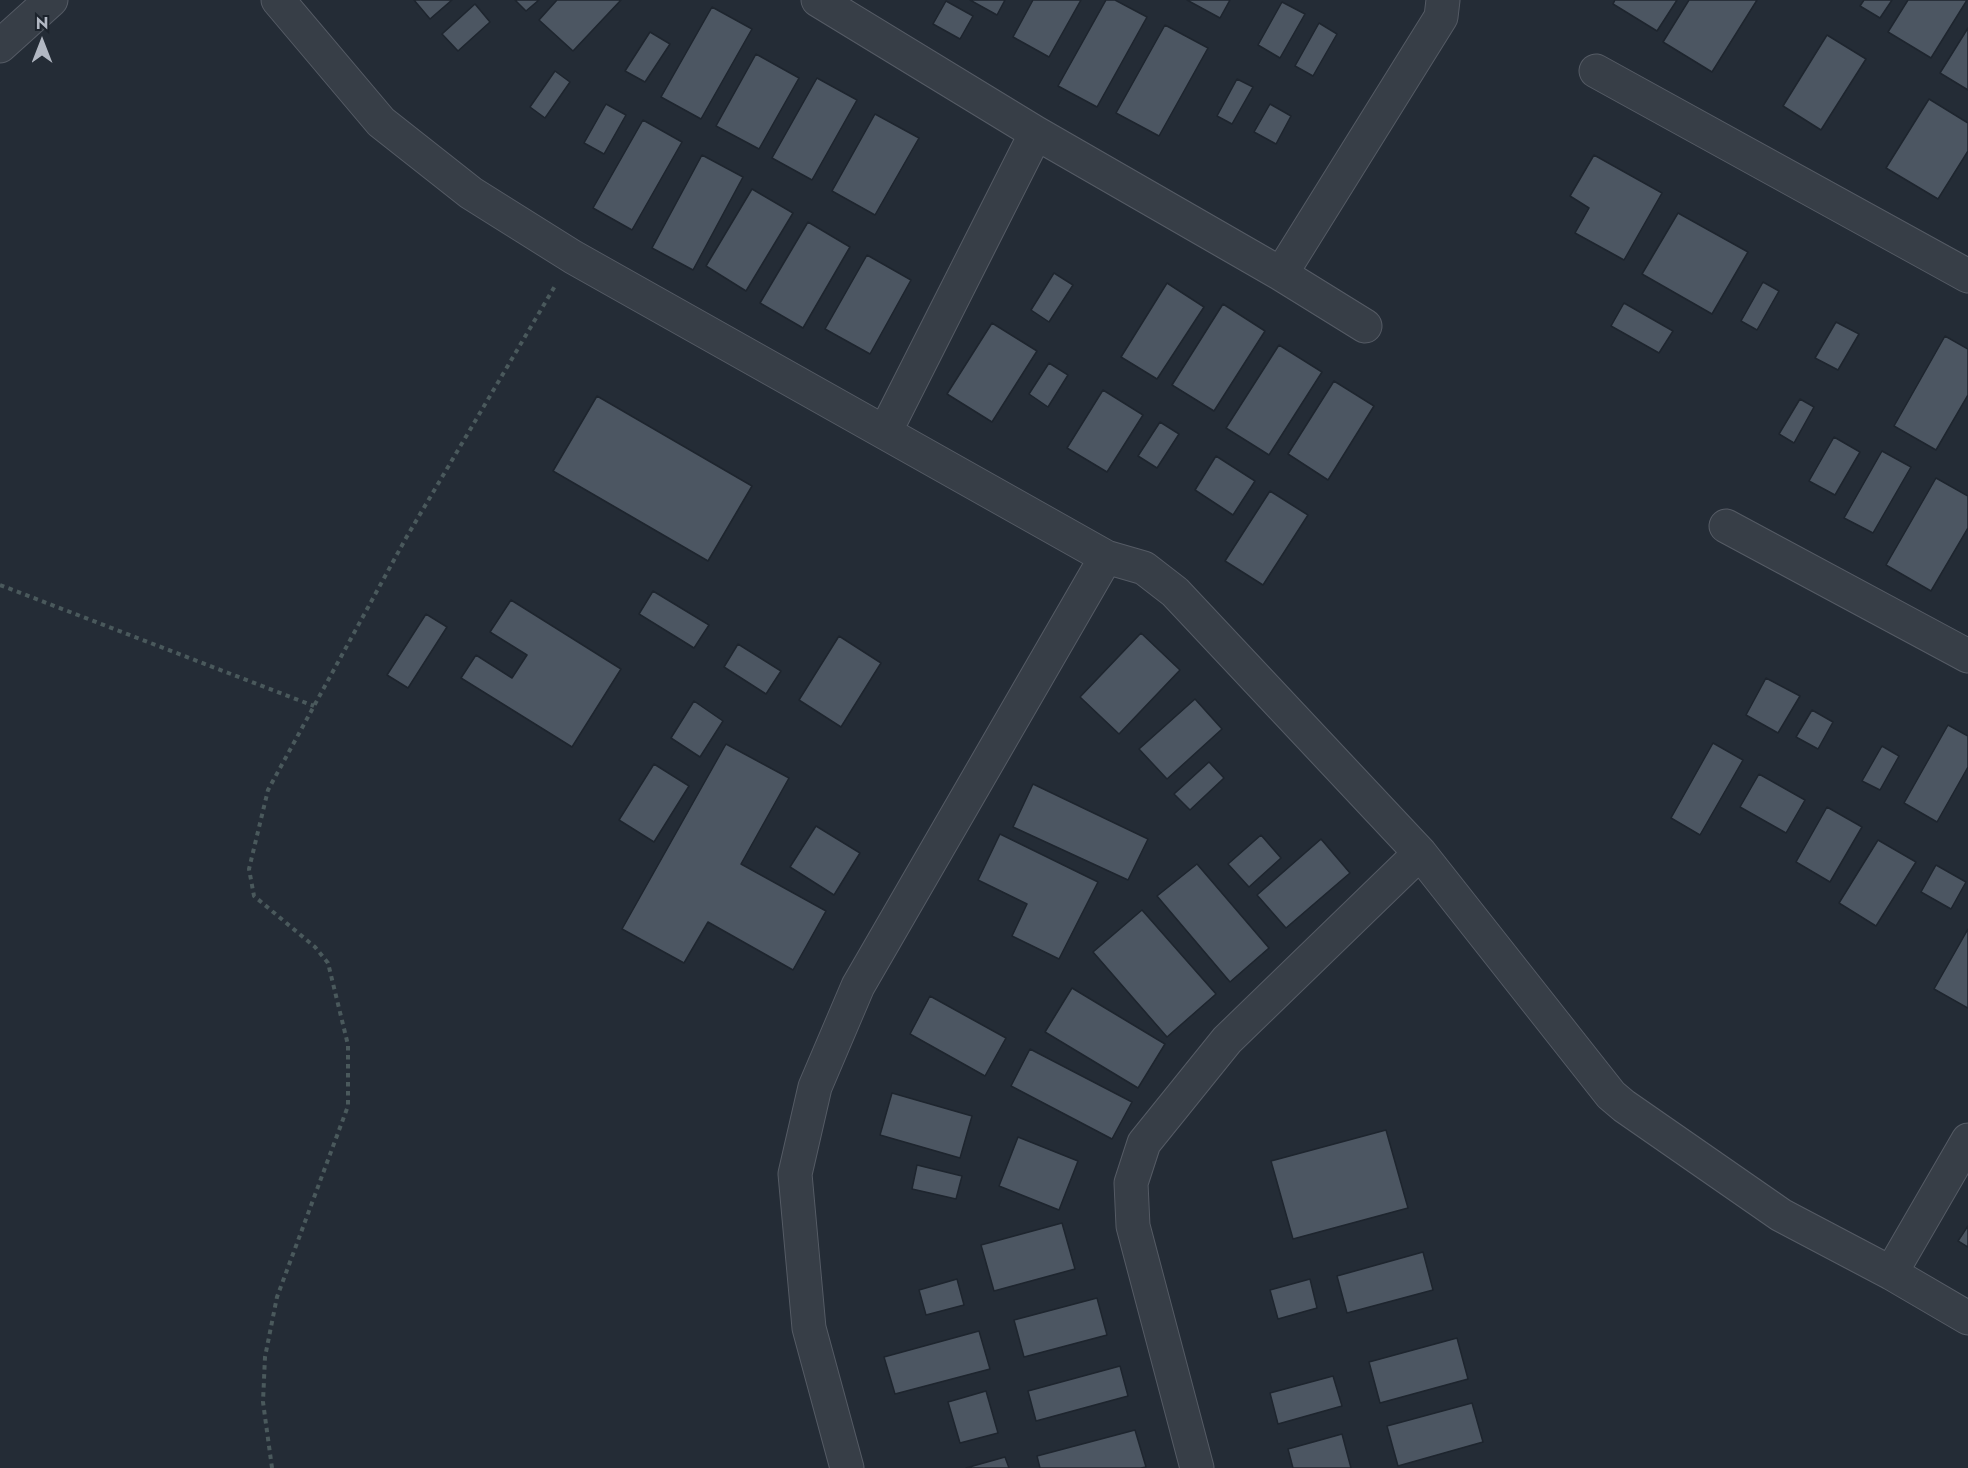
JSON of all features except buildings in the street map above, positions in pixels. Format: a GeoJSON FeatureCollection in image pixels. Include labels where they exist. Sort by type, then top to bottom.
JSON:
{"type":"FeatureCollection","features":[{"type":"Feature","properties":{"kind":"street"},"geometry":{"type":"LineString","coordinates":[[0,46],[51,0]]}},
{"type":"Feature","properties":{"kind":"street"},"geometry":{"type":"LineString","coordinates":[[278,0],[381,122],[471,193],[573,257],[1106,556],[1144,568],[1175,592],[1420,853],[1611,1095],[1781,1215],[1891,1273],[1968,1318]]}},
{"type":"Feature","properties":{"kind":"street"},"geometry":{"type":"LineString","coordinates":[[818,0],[1036,133],[1281,274],[1365,326]]}},
{"type":"Feature","properties":{"kind":"street"},"geometry":{"type":"LineString","coordinates":[[1281,274],[1441,17],[1443,0]]}},
{"type":"Feature","properties":{"kind":"street"},"geometry":{"type":"LineString","coordinates":[[1596,71],[1968,276]]}},
{"type":"Feature","properties":{"kind":"street"},"geometry":{"type":"LineString","coordinates":[[885,432],[1036,133]]}},
{"type":"Feature","properties":{"kind":"street"},"geometry":{"type":"LineString","coordinates":[[1726,525],[1968,656]]}},
{"type":"Feature","properties":{"kind":"street"},"geometry":{"type":"LineString","coordinates":[[847,1468],[809,1328],[795,1174],[815,1087],[858,987],[1106,556]]}},
{"type":"Feature","properties":{"kind":"street"},"geometry":{"type":"LineString","coordinates":[[1197,1468],[1133,1226],[1131,1183],[1144,1143],[1227,1040],[1420,853]]}},
{"type":"Feature","properties":{"kind":"street"},"geometry":{"type":"LineString","coordinates":[[1891,1273],[1968,1140]]}},
{"type":"Feature","properties":{"kind":"path"},"geometry":{"type":"LineString","coordinates":[[272,1468],[263,1401],[265,1357],[278,1297],[348,1106],[348,1045],[328,963],[315,946],[254,896],[249,869],[268,790],[406,538],[573,257]]}},
{"type":"Feature","properties":{"kind":"path"},"geometry":{"type":"LineString","coordinates":[[0,585],[314,706]]}}]}
